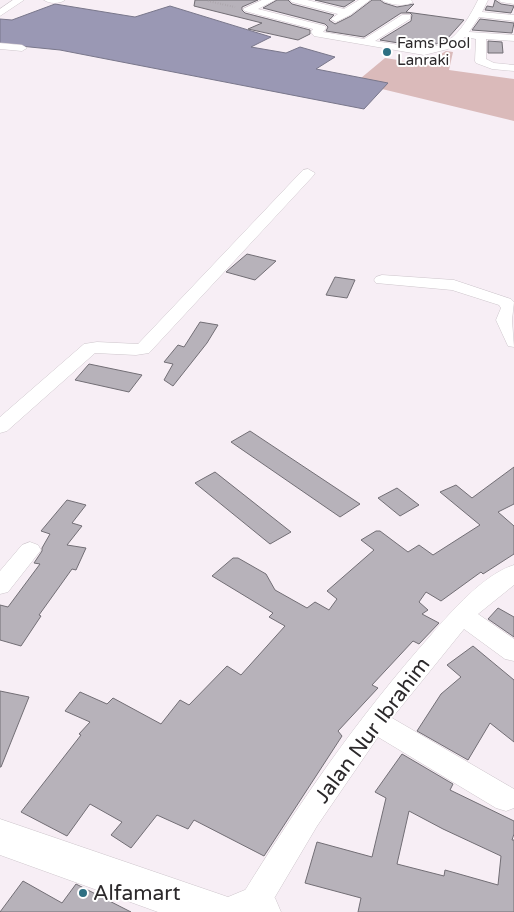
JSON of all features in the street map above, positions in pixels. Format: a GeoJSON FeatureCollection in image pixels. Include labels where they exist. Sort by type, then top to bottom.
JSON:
{"type":"FeatureCollection","features":[{"type":"Feature","properties":{"kind":"main road"},"geometry":{"type":"LineString","coordinates":[[0,837],[242,911]]}},
{"type":"Feature","properties":{"kind":"street"},"geometry":{"type":"LineString","coordinates":[[0,13],[19,0]]}},
{"type":"Feature","properties":{"kind":"street"},"geometry":{"type":"LineString","coordinates":[[49,0],[60,0]]}},
{"type":"Feature","properties":{"kind":"street"},"geometry":{"type":"LineString","coordinates":[[248,9],[270,0]]}},
{"type":"Feature","properties":{"kind":"street"},"geometry":{"type":"LineString","coordinates":[[295,0],[347,13]]}},
{"type":"Feature","properties":{"kind":"street"},"geometry":{"type":"LineString","coordinates":[[365,0],[321,28],[316,34],[430,52],[451,44],[462,35],[477,14],[483,0]]}},
{"type":"Feature","properties":{"kind":"street"},"geometry":{"type":"LineString","coordinates":[[387,0],[408,2]]}},
{"type":"Feature","properties":{"kind":"street"},"geometry":{"type":"LineString","coordinates":[[504,0],[514,1]]}},
{"type":"Feature","properties":{"kind":"street"},"geometry":{"type":"LineString","coordinates":[[248,9],[321,28]]}},
{"type":"Feature","properties":{"kind":"street"},"geometry":{"type":"LineString","coordinates":[[477,14],[514,18]]}},
{"type":"Feature","properties":{"kind":"street"},"geometry":{"type":"LineString","coordinates":[[364,43],[406,17]]}},
{"type":"Feature","properties":{"kind":"street"},"geometry":{"type":"LineString","coordinates":[[462,35],[514,38]]}},
{"type":"Feature","properties":{"kind":"street"},"geometry":{"type":"LineString","coordinates":[[481,36],[480,61],[492,66],[514,68]]}},
{"type":"Feature","properties":{"kind":"street"},"geometry":{"type":"LineString","coordinates":[[0,46],[22,48]]}},
{"type":"Feature","properties":{"kind":"street"},"geometry":{"type":"LineString","coordinates":[[0,427],[90,348],[101,346],[132,351],[142,349],[308,173]]}},
{"type":"Feature","properties":{"kind":"street"},"geometry":{"type":"LineString","coordinates":[[382,280],[454,285],[505,302],[510,307],[504,320],[514,342]]}},
{"type":"Feature","properties":{"kind":"street"},"geometry":{"type":"LineString","coordinates":[[0,586],[30,550]]}},
{"type":"Feature","properties":{"kind":"street","name":"Jalan Nur Ibrahim"},"geometry":{"type":"LineString","coordinates":[[242,911],[279,861],[342,764],[374,721],[462,615],[492,588],[514,573]]}},
{"type":"Feature","properties":{"kind":"street"},"geometry":{"type":"LineString","coordinates":[[462,615],[514,652]]}},
{"type":"Feature","properties":{"kind":"street"},"geometry":{"type":"LineString","coordinates":[[374,721],[506,799]]}},
{"type":"Feature","properties":{"kind":"path"},"geometry":{"type":"LineString","coordinates":[[208,1],[248,9]]}},
{"type":"Feature","properties":{"kind":"shaded area"},"geometry":{"type":"Polygon","coordinates":[[[446,51],[453,52],[449,70],[514,79],[514,121],[382,89],[387,84],[361,78],[385,58],[424,64],[446,51]]]}},
{"type":"Feature","properties":{"kind":"water"},"geometry":{"type":"Polygon","coordinates":[[[55,4],[135,17],[170,6],[271,37],[251,47],[286,53],[300,47],[335,57],[316,69],[388,83],[364,109],[60,50],[0,44],[0,19],[12,20],[55,4]]]}},
{"type":"Feature","properties":{"kind":"building"},"geometry":{"type":"Polygon","coordinates":[[[195,0],[258,0],[242,7],[242,10],[245,13],[310,30],[310,34],[298,40],[248,29],[262,23],[194,6],[195,0]]]}},
{"type":"Feature","properties":{"kind":"building"},"geometry":{"type":"Polygon","coordinates":[[[277,0],[288,0],[292,4],[334,15],[329,20],[335,24],[351,16],[372,0],[380,0],[397,7],[414,4],[406,12],[464,20],[447,39],[436,44],[411,45],[380,40],[411,21],[412,15],[410,13],[401,13],[364,37],[326,31],[328,27],[325,24],[263,8],[277,0]]]}},
{"type":"Feature","properties":{"kind":"building"},"geometry":{"type":"Polygon","coordinates":[[[315,0],[355,0],[344,7],[315,0]]]}},
{"type":"Feature","properties":{"kind":"building"},"geometry":{"type":"Polygon","coordinates":[[[495,0],[501,4],[514,6],[511,13],[485,10],[487,6],[493,7],[495,0]]]}},
{"type":"Feature","properties":{"kind":"building"},"geometry":{"type":"Polygon","coordinates":[[[480,19],[514,23],[512,33],[472,30],[480,19]]]}},
{"type":"Feature","properties":{"kind":"building"},"geometry":{"type":"Polygon","coordinates":[[[488,41],[502,42],[503,53],[488,53],[488,41]]]}},
{"type":"Feature","properties":{"kind":"building"},"geometry":{"type":"Polygon","coordinates":[[[247,254],[276,261],[255,280],[226,272],[247,254]]]}},
{"type":"Feature","properties":{"kind":"building"},"geometry":{"type":"Polygon","coordinates":[[[335,277],[355,280],[347,298],[326,295],[335,277]]]}},
{"type":"Feature","properties":{"kind":"building"},"geometry":{"type":"Polygon","coordinates":[[[200,322],[218,325],[207,343],[173,386],[164,380],[173,364],[164,362],[178,345],[184,347],[200,322]]]}},
{"type":"Feature","properties":{"kind":"building"},"geometry":{"type":"Polygon","coordinates":[[[89,364],[142,375],[129,392],[75,380],[89,364]]]}},
{"type":"Feature","properties":{"kind":"building"},"geometry":{"type":"Polygon","coordinates":[[[250,431],[360,504],[340,517],[231,442],[250,431]]]}},
{"type":"Feature","properties":{"kind":"building"},"geometry":{"type":"Polygon","coordinates":[[[514,467],[514,504],[498,512],[514,526],[514,554],[483,574],[481,572],[441,601],[426,592],[419,602],[428,610],[422,614],[439,623],[419,644],[413,641],[372,685],[378,688],[338,731],[342,736],[264,856],[194,820],[188,829],[157,815],[131,848],[111,835],[122,822],[90,804],[67,836],[21,812],[90,722],[65,711],[80,692],[107,704],[113,698],[161,724],[180,700],[189,705],[227,666],[241,675],[285,626],[269,617],[273,613],[212,576],[233,558],[238,558],[266,574],[275,590],[307,608],[315,602],[329,610],[337,599],[327,591],[374,550],[361,540],[376,531],[380,531],[408,552],[419,545],[433,555],[480,525],[440,492],[456,485],[472,498],[514,467]]]}},
{"type":"Feature","properties":{"kind":"building"},"geometry":{"type":"Polygon","coordinates":[[[215,472],[291,532],[270,544],[195,483],[215,472]]]}},
{"type":"Feature","properties":{"kind":"building"},"geometry":{"type":"Polygon","coordinates":[[[397,488],[419,505],[400,516],[378,498],[397,488]]]}},
{"type":"Feature","properties":{"kind":"building"},"geometry":{"type":"Polygon","coordinates":[[[67,500],[86,505],[72,523],[82,526],[67,545],[86,548],[76,570],[72,569],[39,615],[41,616],[21,646],[0,640],[0,605],[8,607],[40,564],[34,563],[50,534],[41,531],[67,500]]]}},
{"type":"Feature","properties":{"kind":"building"},"geometry":{"type":"Polygon","coordinates":[[[498,608],[514,617],[514,637],[488,619],[498,608]]]}},
{"type":"Feature","properties":{"kind":"building"},"geometry":{"type":"Polygon","coordinates":[[[473,646],[514,680],[514,742],[490,723],[468,760],[417,731],[441,694],[461,677],[447,665],[473,646]]]}},
{"type":"Feature","properties":{"kind":"building"},"geometry":{"type":"Polygon","coordinates":[[[0,691],[29,697],[1,767],[0,767],[0,691]]]}},
{"type":"Feature","properties":{"kind":"building"},"geometry":{"type":"Polygon","coordinates":[[[402,754],[453,784],[450,790],[514,821],[512,840],[514,840],[514,912],[358,912],[361,898],[305,883],[317,842],[372,857],[386,798],[375,792],[402,754]],[[409,811],[397,864],[444,876],[445,870],[498,885],[501,856],[409,811]]]}},
{"type":"Feature","properties":{"kind":"building"},"geometry":{"type":"Polygon","coordinates":[[[23,881],[62,903],[76,884],[131,912],[0,912],[23,881]]]}},
{"type":"Feature","properties":{"kind":"place","name":"Fams Pool Lanraki"},"geometry":{"type":"Point","coordinates":[387,52]}},
{"type":"Feature","properties":{"kind":"place","name":"Alfamart"},"geometry":{"type":"Point","coordinates":[83,893]}}]}
